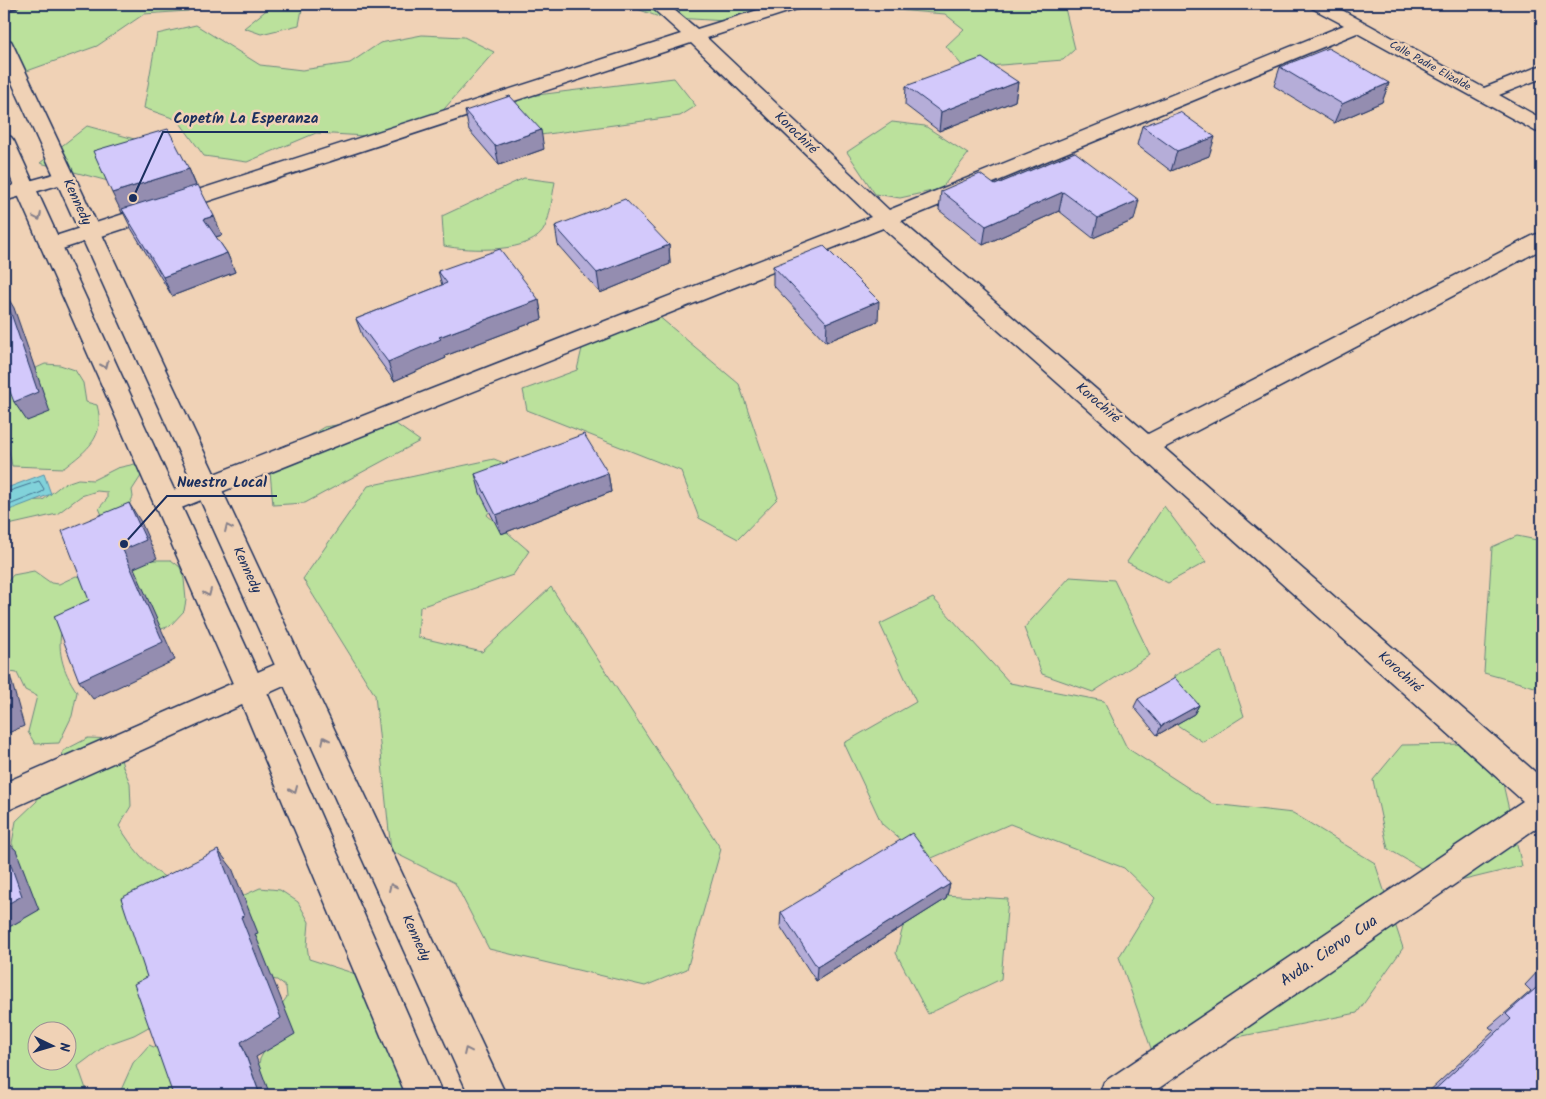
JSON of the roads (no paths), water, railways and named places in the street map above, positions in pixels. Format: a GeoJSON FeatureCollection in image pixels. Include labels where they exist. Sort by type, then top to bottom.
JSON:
{"type":"FeatureCollection","features":[{"type":"Feature","properties":{"kind":"street","name":"Korochiré"},"geometry":{"type":"LineString","coordinates":[[657,4],[693,35],[886,219],[1146,446],[1542,798]]}},
{"type":"Feature","properties":{"kind":"street"},"geometry":{"type":"LineString","coordinates":[[51,245],[91,234],[693,35],[794,4]]}},
{"type":"Feature","properties":{"kind":"street","name":"Calle Padre Elizalde"},"geometry":{"type":"LineString","coordinates":[[1318,4],[1542,127]]}},
{"type":"Feature","properties":{"kind":"street"},"geometry":{"type":"LineString","coordinates":[[167,503],[886,219],[1358,26]]}},
{"type":"Feature","properties":{"kind":"street","name":"Kennedy"},"geometry":{"type":"LineString","coordinates":[[4,45],[488,1095]]}},
{"type":"Feature","properties":{"kind":"street"},"geometry":{"type":"LineString","coordinates":[[1483,95],[1542,71]]}},
{"type":"Feature","properties":{"kind":"street"},"geometry":{"type":"LineString","coordinates":[[4,141],[14,192],[51,245],[250,688],[425,1095]]}},
{"type":"Feature","properties":{"kind":"street"},"geometry":{"type":"LineString","coordinates":[[14,192],[65,176]]}},
{"type":"Feature","properties":{"kind":"street"},"geometry":{"type":"LineString","coordinates":[[1146,446],[1542,240]]}},
{"type":"Feature","properties":{"kind":"street"},"geometry":{"type":"LineString","coordinates":[[4,798],[292,669]]}},
{"type":"Feature","properties":{"kind":"street","name":"Avda. Ciervo Cua"},"geometry":{"type":"LineString","coordinates":[[1117,1095],[1542,806]]}},
{"type":"Feature","properties":{"kind":"lane"},"geometry":{"type":"LineString","coordinates":[[4,5],[10,4]]}},
{"type":"Feature","properties":{"kind":"water"},"geometry":{"type":"Polygon","coordinates":[[[44,474],[51,494],[4,512],[4,489],[44,474]]]}},
{"type":"Feature","properties":{"kind":"place","name":"Copetín La Esperanza"},"geometry":{"type":"Point","coordinates":[133,198]}},
{"type":"Feature","properties":{"kind":"place","name":"Nuestro Local"},"geometry":{"type":"Point","coordinates":[124,544]}}]}
